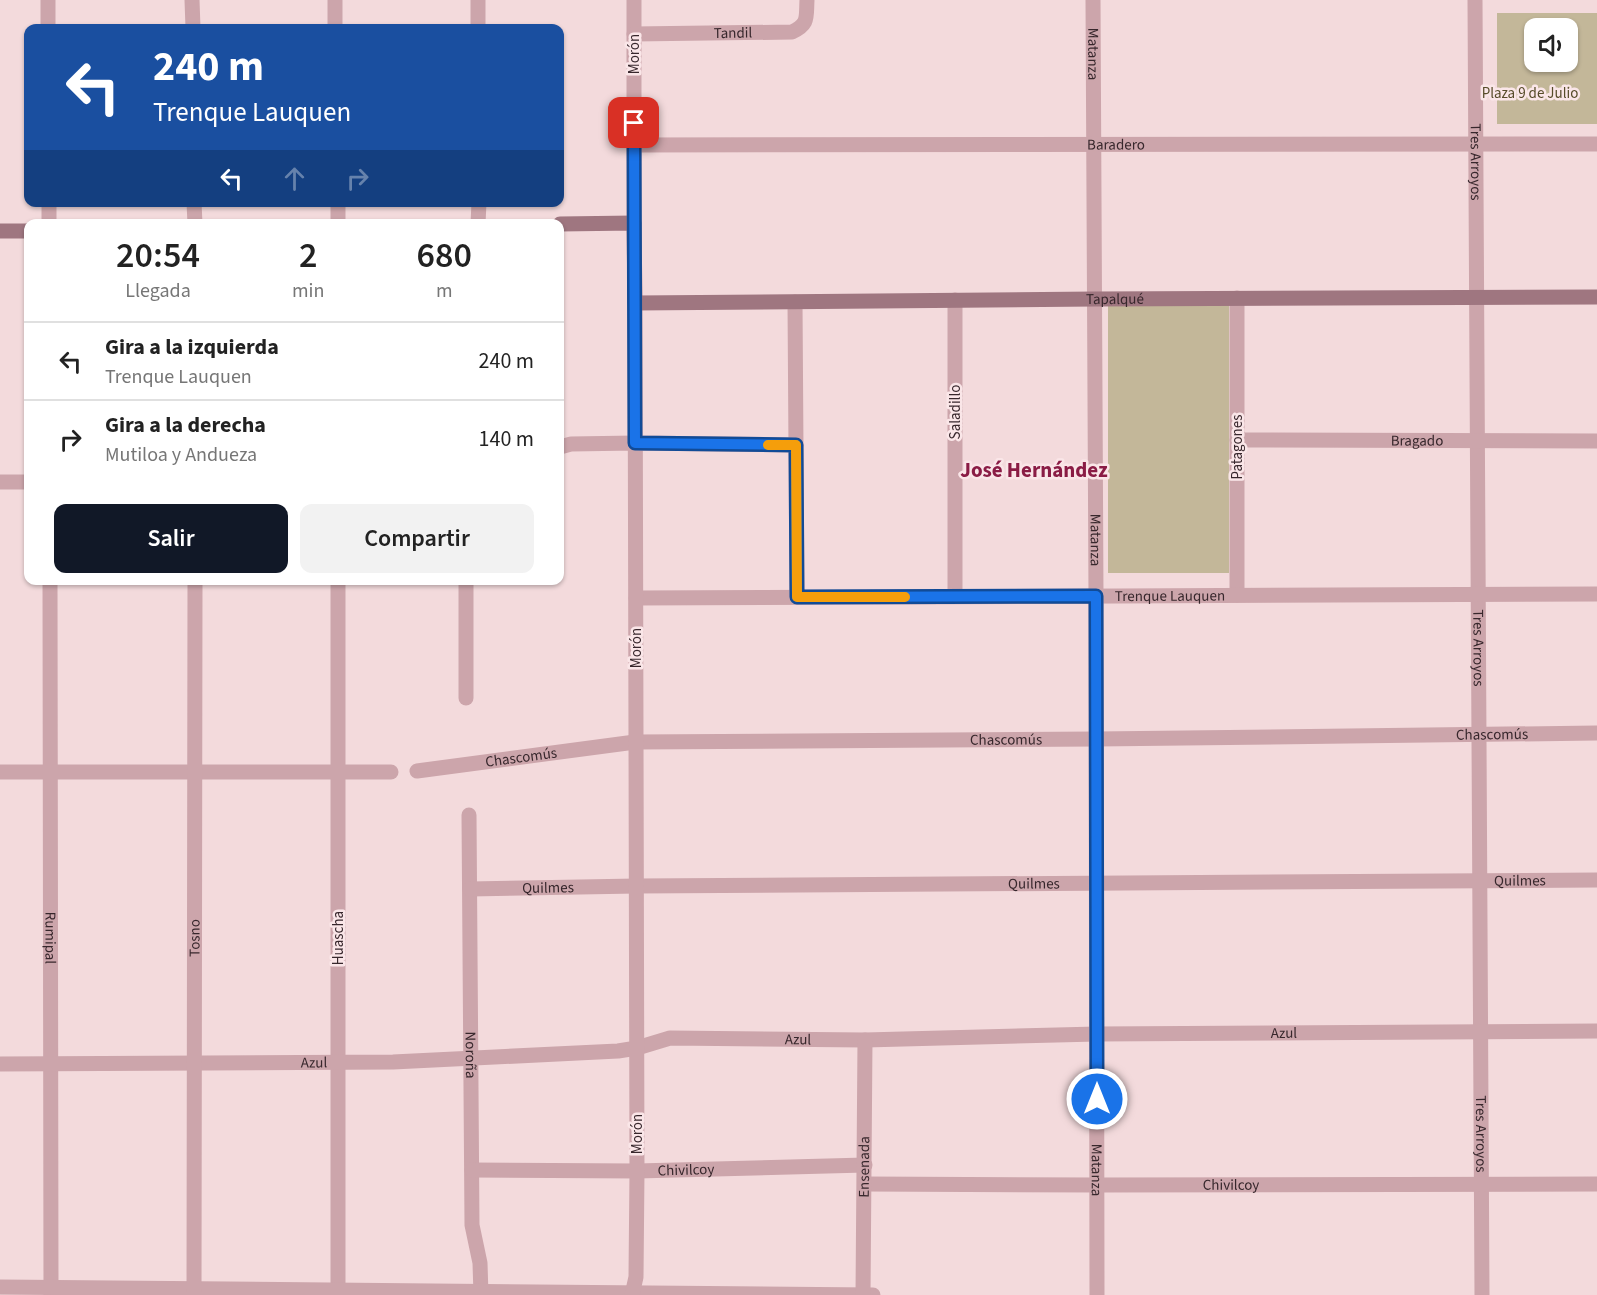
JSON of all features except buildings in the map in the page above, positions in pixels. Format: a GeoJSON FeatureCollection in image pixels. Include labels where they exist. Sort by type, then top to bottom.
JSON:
{"type":"FeatureCollection","features":[{"type":"Feature","properties":{"kind":"main road"},"geometry":{"type":"LineString","coordinates":[[564,224],[634,223]]}},
{"type":"Feature","properties":{"kind":"main road","name":"Morón"},"geometry":{"type":"LineString","coordinates":[[634,223],[635,303]]}},
{"type":"Feature","properties":{"kind":"main road"},"geometry":{"type":"LineString","coordinates":[[0,231],[24,231]]}},
{"type":"Feature","properties":{"kind":"main road","name":"Tapalqué"},"geometry":{"type":"LineString","coordinates":[[635,303],[1597,297]]}},
{"type":"Feature","properties":{"kind":"street"},"geometry":{"type":"LineString","coordinates":[[48,0],[48,24]]}},
{"type":"Feature","properties":{"kind":"street"},"geometry":{"type":"LineString","coordinates":[[192,0],[193,24]]}},
{"type":"Feature","properties":{"kind":"street"},"geometry":{"type":"LineString","coordinates":[[335,0],[335,24]]}},
{"type":"Feature","properties":{"kind":"street"},"geometry":{"type":"LineString","coordinates":[[478,0],[478,24]]}},
{"type":"Feature","properties":{"kind":"street","name":"Morón"},"geometry":{"type":"LineString","coordinates":[[634,0],[634,223]]}},
{"type":"Feature","properties":{"kind":"street","name":"Tandil"},"geometry":{"type":"LineString","coordinates":[[634,34],[792,33],[801,28],[806,21],[807,0]]}},
{"type":"Feature","properties":{"kind":"street","name":"Matanza"},"geometry":{"type":"LineString","coordinates":[[1094,0],[1097,1295]]}},
{"type":"Feature","properties":{"kind":"street","name":"Tres Arroyos"},"geometry":{"type":"LineString","coordinates":[[1475,0],[1482,1295]]}},
{"type":"Feature","properties":{"kind":"street","name":"Baradero"},"geometry":{"type":"LineString","coordinates":[[634,145],[1597,144]]}},
{"type":"Feature","properties":{"kind":"street","name":"Patagones"},"geometry":{"type":"LineString","coordinates":[[1237,298],[1237,595]]}},
{"type":"Feature","properties":{"kind":"street","name":"Saladillo"},"geometry":{"type":"LineString","coordinates":[[955,300],[955,596]]}},
{"type":"Feature","properties":{"kind":"street"},"geometry":{"type":"LineString","coordinates":[[795,302],[797,597]]}},
{"type":"Feature","properties":{"kind":"street","name":"Morón"},"geometry":{"type":"LineString","coordinates":[[632,1294],[636,1278],[637,1171],[635,303]]}},
{"type":"Feature","properties":{"kind":"street","name":"Bragado"},"geometry":{"type":"LineString","coordinates":[[1237,440],[1597,441]]}},
{"type":"Feature","properties":{"kind":"street"},"geometry":{"type":"LineString","coordinates":[[564,446],[635,443],[796,445]]}},
{"type":"Feature","properties":{"kind":"street"},"geometry":{"type":"LineString","coordinates":[[0,482],[24,482]]}},
{"type":"Feature","properties":{"kind":"street","name":"Rumipal"},"geometry":{"type":"LineString","coordinates":[[50,585],[51,1291]]}},
{"type":"Feature","properties":{"kind":"street","name":"Tosno"},"geometry":{"type":"LineString","coordinates":[[194,1292],[195,585]]}},
{"type":"Feature","properties":{"kind":"street","name":"Huascha"},"geometry":{"type":"LineString","coordinates":[[338,585],[338,1293]]}},
{"type":"Feature","properties":{"kind":"street"},"geometry":{"type":"LineString","coordinates":[[466,585],[466,698]]}},
{"type":"Feature","properties":{"kind":"street","name":"Trenque Lauquen"},"geometry":{"type":"LineString","coordinates":[[636,598],[1597,594]]}},
{"type":"Feature","properties":{"kind":"street","name":"Chascomús"},"geometry":{"type":"LineString","coordinates":[[417,771],[635,742],[1597,733]]}},
{"type":"Feature","properties":{"kind":"street"},"geometry":{"type":"LineString","coordinates":[[0,772],[391,772]]}},
{"type":"Feature","properties":{"kind":"street","name":"Noroña"},"geometry":{"type":"LineString","coordinates":[[469,815],[472,1225],[480,1263],[481,1294]]}},
{"type":"Feature","properties":{"kind":"street","name":"Quilmes"},"geometry":{"type":"LineString","coordinates":[[470,889],[1097,882],[1597,880]]}},
{"type":"Feature","properties":{"kind":"street","name":"Azul"},"geometry":{"type":"LineString","coordinates":[[0,1064],[393,1062],[618,1051],[670,1038],[865,1040],[1097,1034],[1597,1031]]}},
{"type":"Feature","properties":{"kind":"street","name":"Ensenada"},"geometry":{"type":"LineString","coordinates":[[863,1295],[865,1040]]}},
{"type":"Feature","properties":{"kind":"street","name":"Chivilcoy"},"geometry":{"type":"LineString","coordinates":[[472,1170],[637,1171],[865,1165]]}},
{"type":"Feature","properties":{"kind":"street","name":"Chivilcoy"},"geometry":{"type":"LineString","coordinates":[[865,1184],[1597,1184]]}},
{"type":"Feature","properties":{"kind":"street"},"geometry":{"type":"LineString","coordinates":[[0,1287],[51,1291],[873,1295]]}},
{"type":"Feature","properties":{"kind":"green space","name":"Plaza 9 de Julio"},"geometry":{"type":"Polygon","coordinates":[[[1497,13],[1597,13],[1597,124],[1497,124],[1497,13]]]}},
{"type":"Feature","properties":{"kind":"green space"},"geometry":{"type":"Polygon","coordinates":[[[1108,298],[1229,298],[1229,573],[1108,573],[1108,298]]]}},
{"type":"Feature","properties":{"kind":"slow traffic"},"geometry":{"type":"LineString","coordinates":[[768,445],[796,445],[797,597],[905,597]]}},
{"type":"Feature","properties":{"kind":"district","name":"José Hernández"},"geometry":{"type":"Point","coordinates":[1034,470]}},
{"type":"Feature","properties":{"kind":"route"},"geometry":{"type":"LineString","coordinates":[[634,123],[635,443],[796,445],[797,597],[1096,596],[1097,1099]]}}]}
